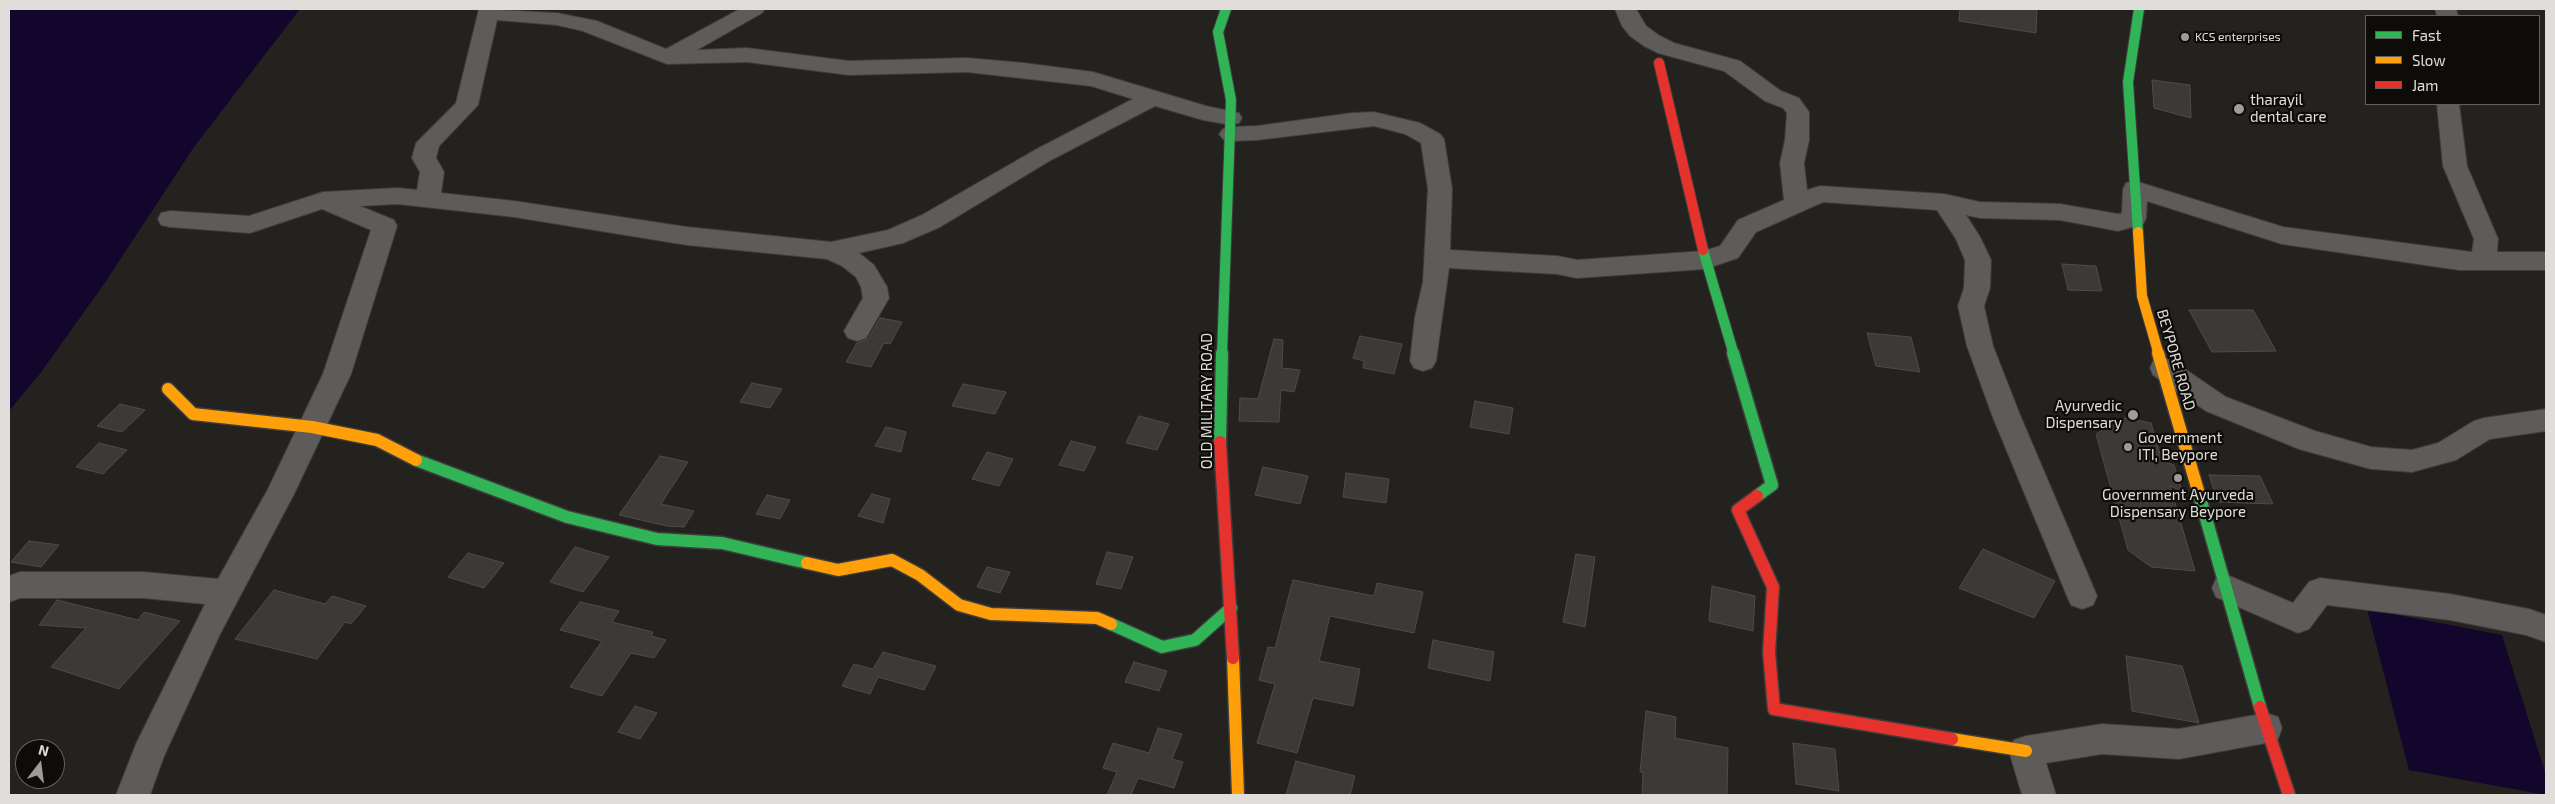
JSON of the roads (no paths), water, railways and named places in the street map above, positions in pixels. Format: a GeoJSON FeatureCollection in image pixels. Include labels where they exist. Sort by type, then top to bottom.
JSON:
{"type":"FeatureCollection","features":[{"type":"Feature","properties":{"kind":"street"},"geometry":{"type":"LineString","coordinates":[[667,57],[755,9]]}},
{"type":"Feature","properties":{"kind":"street","name":"OLD MILITARY ROAD"},"geometry":{"type":"LineString","coordinates":[[1226,9],[1218,32],[1231,100],[1222,328],[1220,458],[1232,608],[1238,795]]}},
{"type":"Feature","properties":{"kind":"street"},"geometry":{"type":"LineString","coordinates":[[1626,9],[1630,21],[1638,31],[1652,41],[1666,48],[1732,66],[1773,96],[1791,103],[1798,112],[1797,140],[1792,163],[1796,204]]}},
{"type":"Feature","properties":{"kind":"street","name":"BEYPORE ROAD"},"geometry":{"type":"LineString","coordinates":[[2139,9],[2128,82],[2142,296],[2266,728],[2289,795]]}},
{"type":"Feature","properties":{"kind":"street"},"geometry":{"type":"LineString","coordinates":[[428,199],[432,172],[424,158],[428,143],[468,105],[488,11],[557,19],[589,26],[667,57],[747,55],[849,68],[967,65],[1093,79],[1203,113],[1231,126],[1257,133],[1352,120],[1374,119],[1412,128],[1432,139],[1440,189],[1436,282],[1428,317],[1423,361]]}},
{"type":"Feature","properties":{"kind":"street"},"geometry":{"type":"LineString","coordinates":[[1659,62],[1705,260],[1772,485],[1738,510],[1772,588],[1768,652],[1774,708],[2026,751],[2102,739],[2179,744],[2266,728]]}},
{"type":"Feature","properties":{"kind":"street"},"geometry":{"type":"LineString","coordinates":[[831,251],[894,237],[931,221],[1043,156],[1152,98]]}},
{"type":"Feature","properties":{"kind":"street"},"geometry":{"type":"LineString","coordinates":[[2448,105],[2455,166],[2486,239],[2483,261]]}},
{"type":"Feature","properties":{"kind":"street"},"geometry":{"type":"LineString","coordinates":[[1437,258],[1557,265],[1577,269],[1630,268],[1705,260],[1729,252],[1747,226],[1820,194],[1944,202],[1980,210],[2060,212],[2118,223],[2134,218],[2135,191],[2282,235],[2459,261],[2546,261]]}},
{"type":"Feature","properties":{"kind":"street"},"geometry":{"type":"LineString","coordinates":[[170,219],[250,225],[323,200],[398,196],[524,211],[687,236],[831,251],[851,260],[865,271],[874,287],[876,298],[857,331]]}},
{"type":"Feature","properties":{"kind":"street"},"geometry":{"type":"LineString","coordinates":[[133,795],[148,755],[226,593],[280,494],[337,374],[385,226],[323,200]]}},
{"type":"Feature","properties":{"kind":"street"},"geometry":{"type":"LineString","coordinates":[[1944,202],[1968,237],[1978,260],[1977,288],[1971,306],[1980,346],[2006,415],[2082,596]]}},
{"type":"Feature","properties":{"kind":"street"},"geometry":{"type":"LineString","coordinates":[[2163,368],[2216,404],[2309,442],[2371,458],[2412,461],[2446,452],[2484,430],[2546,420]]}},
{"type":"Feature","properties":{"kind":"street"},"geometry":{"type":"LineString","coordinates":[[168,389],[193,414],[312,427],[377,440],[424,464],[567,518],[656,539],[722,543],[838,570],[892,560],[920,575],[959,605],[991,614],[1035,614],[1097,618],[1162,648],[1196,640],[1232,608]]}},
{"type":"Feature","properties":{"kind":"street"},"geometry":{"type":"LineString","coordinates":[[9,589],[20,585],[144,585],[226,593]]}},
{"type":"Feature","properties":{"kind":"street"},"geometry":{"type":"LineString","coordinates":[[2227,588],[2298,620],[2320,591],[2450,607],[2529,622],[2546,629]]}},
{"type":"Feature","properties":{"kind":"street"},"geometry":{"type":"LineString","coordinates":[[2026,751],[2039,795]]}},
{"type":"Feature","properties":{"kind":"place","name":"KCS enterprises"},"geometry":{"type":"Point","coordinates":[2185,37]}},
{"type":"Feature","properties":{"kind":"place","name":"tharayil dental care"},"geometry":{"type":"Point","coordinates":[2239,109]}},
{"type":"Feature","properties":{"kind":"place","name":"Ayurvedic Dispensary"},"geometry":{"type":"Point","coordinates":[2133,415]}},
{"type":"Feature","properties":{"kind":"place","name":"Government ITI, Beypore"},"geometry":{"type":"Point","coordinates":[2128,447]}},
{"type":"Feature","properties":{"kind":"place","name":"Government Ayurveda Dispensary Beypore"},"geometry":{"type":"Point","coordinates":[2178,478]}}]}
